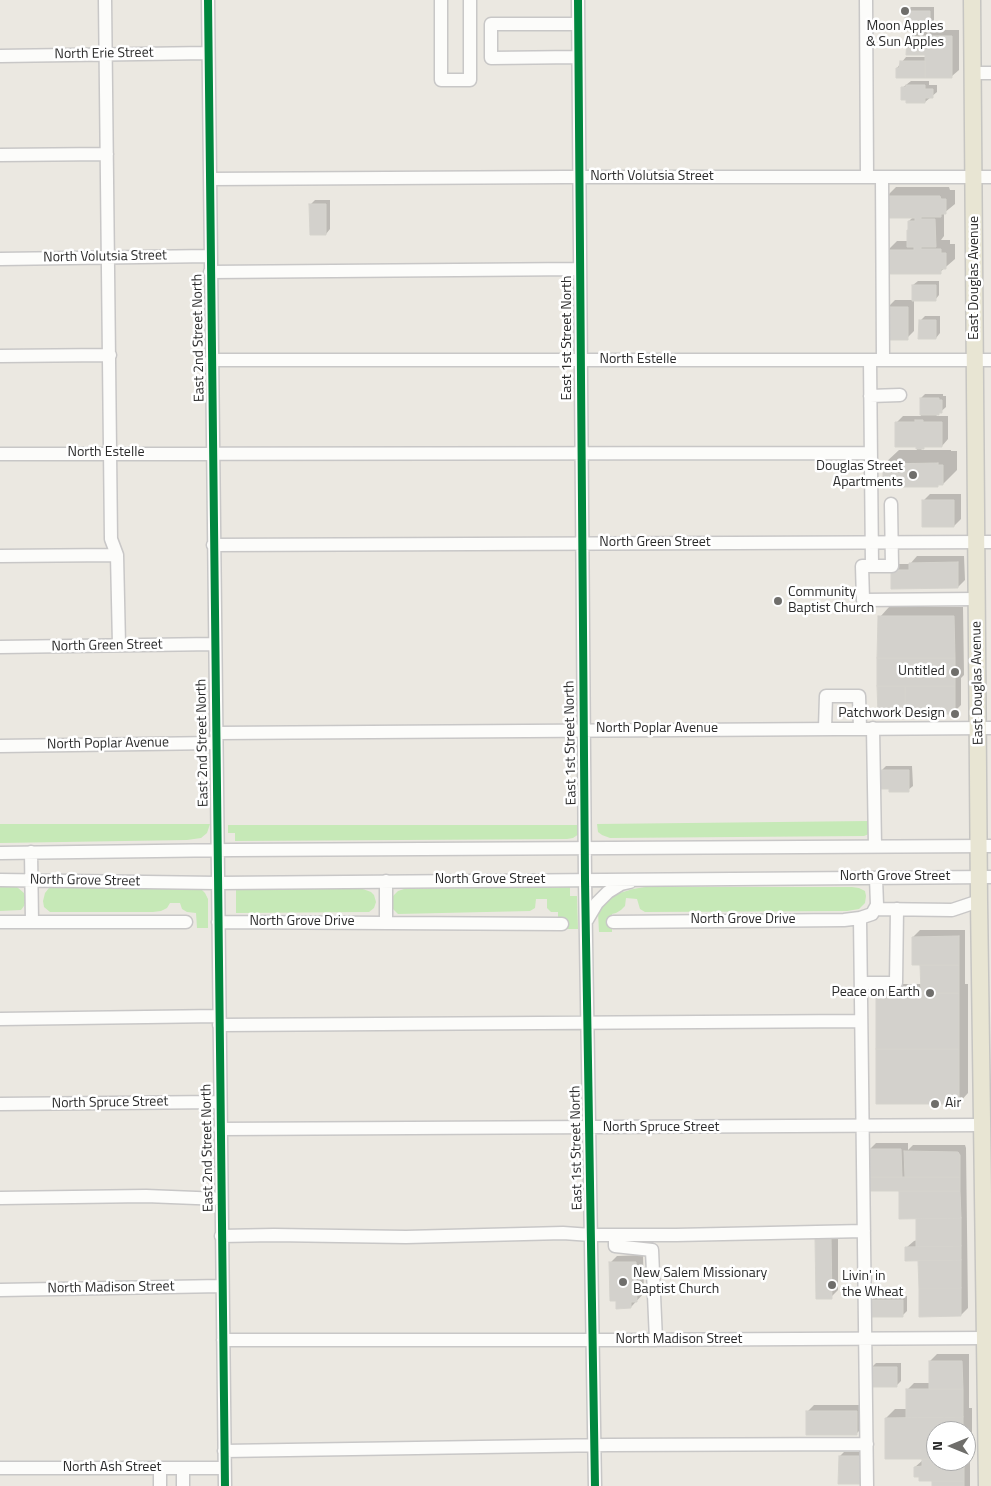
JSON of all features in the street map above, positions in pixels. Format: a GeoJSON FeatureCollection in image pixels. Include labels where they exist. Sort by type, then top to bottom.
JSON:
{"type":"FeatureCollection","features":[{"type":"Feature","properties":{"kind":"main road","name":"East Douglas Avenue"},"geometry":{"type":"LineString","coordinates":[[972,0],[974,177],[983,360],[984,542],[977,599],[985,728],[985,877],[979,901],[989,1457],[987,1486]]}},
{"type":"Feature","properties":{"kind":"street"},"geometry":{"type":"LineString","coordinates":[[105,0],[111,539],[117,555],[119,645]]}},
{"type":"Feature","properties":{"kind":"street","name":"East 2nd Street North"},"geometry":{"type":"LineString","coordinates":[[208,0],[225,1486]]}},
{"type":"Feature","properties":{"kind":"street"},"geometry":{"type":"LineString","coordinates":[[441,0],[441,80],[470,80],[470,0]]}},
{"type":"Feature","properties":{"kind":"street","name":"East 1st Street North"},"geometry":{"type":"LineString","coordinates":[[578,0],[584,847],[595,1486]]}},
{"type":"Feature","properties":{"kind":"street"},"geometry":{"type":"LineString","coordinates":[[866,0],[867,177]]}},
{"type":"Feature","properties":{"kind":"street"},"geometry":{"type":"LineString","coordinates":[[578,24],[490,24],[490,58],[578,57]]}},
{"type":"Feature","properties":{"kind":"street","name":"North Erie Street"},"geometry":{"type":"LineString","coordinates":[[0,56],[208,53]]}},
{"type":"Feature","properties":{"kind":"street"},"geometry":{"type":"LineString","coordinates":[[973,73],[991,73]]}},
{"type":"Feature","properties":{"kind":"street"},"geometry":{"type":"LineString","coordinates":[[0,155],[107,154]]}},
{"type":"Feature","properties":{"kind":"street"},"geometry":{"type":"LineString","coordinates":[[882,177],[883,360]]}},
{"type":"Feature","properties":{"kind":"street","name":"North Volutsia Street"},"geometry":{"type":"LineString","coordinates":[[210,179],[991,177]]}},
{"type":"Feature","properties":{"kind":"street","name":"North Volutsia Street"},"geometry":{"type":"LineString","coordinates":[[0,259],[210,256]]}},
{"type":"Feature","properties":{"kind":"street"},"geometry":{"type":"LineString","coordinates":[[210,272],[580,269]]}},
{"type":"Feature","properties":{"kind":"street"},"geometry":{"type":"LineString","coordinates":[[0,356],[110,355]]}},
{"type":"Feature","properties":{"kind":"street","name":"North Estelle"},"geometry":{"type":"LineString","coordinates":[[211,360],[983,360]]}},
{"type":"Feature","properties":{"kind":"street"},"geometry":{"type":"LineString","coordinates":[[870,360],[872,566]]}},
{"type":"Feature","properties":{"kind":"street"},"geometry":{"type":"LineString","coordinates":[[870,396],[900,395]]}},
{"type":"Feature","properties":{"kind":"street","name":"North Estelle"},"geometry":{"type":"LineString","coordinates":[[0,454],[870,453]]}},
{"type":"Feature","properties":{"kind":"street"},"geometry":{"type":"LineString","coordinates":[[891,504],[892,566],[862,566],[863,600],[977,599]]}},
{"type":"Feature","properties":{"kind":"street","name":"North Green Street"},"geometry":{"type":"LineString","coordinates":[[213,545],[984,542]]}},
{"type":"Feature","properties":{"kind":"street"},"geometry":{"type":"LineString","coordinates":[[0,556],[117,555]]}},
{"type":"Feature","properties":{"kind":"street","name":"North Green Street"},"geometry":{"type":"LineString","coordinates":[[0,647],[214,644]]}},
{"type":"Feature","properties":{"kind":"street"},"geometry":{"type":"LineString","coordinates":[[826,728],[826,696],[859,696],[860,728]]}},
{"type":"Feature","properties":{"kind":"street"},"geometry":{"type":"LineString","coordinates":[[873,728],[875,846]]}},
{"type":"Feature","properties":{"kind":"street","name":"North Poplar Avenue"},"geometry":{"type":"LineString","coordinates":[[0,746],[216,738],[584,730],[985,728]]}},
{"type":"Feature","properties":{"kind":"street","name":"North Grove Street"},"geometry":{"type":"LineString","coordinates":[[0,853],[584,847],[985,846]]}},
{"type":"Feature","properties":{"kind":"street"},"geometry":{"type":"LineString","coordinates":[[31,852],[32,922]]}},
{"type":"Feature","properties":{"kind":"street","name":"North Grove Street"},"geometry":{"type":"LineString","coordinates":[[0,880],[217,882],[985,877]]}},
{"type":"Feature","properties":{"kind":"street"},"geometry":{"type":"LineString","coordinates":[[867,1486],[861,983],[869,913],[877,905],[876,878]]}},
{"type":"Feature","properties":{"kind":"street"},"geometry":{"type":"LineString","coordinates":[[586,922],[597,902],[611,890],[621,884],[638,879]]}},
{"type":"Feature","properties":{"kind":"street"},"geometry":{"type":"LineString","coordinates":[[386,881],[386,923]]}},
{"type":"Feature","properties":{"kind":"street","name":"North Grove Drive"},"geometry":{"type":"LineString","coordinates":[[613,922],[844,920],[869,913],[897,909],[952,910],[979,901]]}},
{"type":"Feature","properties":{"kind":"street"},"geometry":{"type":"LineString","coordinates":[[861,983],[896,983],[897,909]]}},
{"type":"Feature","properties":{"kind":"street"},"geometry":{"type":"LineString","coordinates":[[0,922],[186,922]]}},
{"type":"Feature","properties":{"kind":"street","name":"North Grove Drive"},"geometry":{"type":"LineString","coordinates":[[218,922],[562,924]]}},
{"type":"Feature","properties":{"kind":"street"},"geometry":{"type":"LineString","coordinates":[[0,1019],[588,1022],[861,1021]]}},
{"type":"Feature","properties":{"kind":"street","name":"North Spruce Street"},"geometry":{"type":"LineString","coordinates":[[0,1104],[220,1102]]}},
{"type":"Feature","properties":{"kind":"street","name":"North Spruce Street"},"geometry":{"type":"LineString","coordinates":[[220,1130],[982,1125]]}},
{"type":"Feature","properties":{"kind":"street"},"geometry":{"type":"LineString","coordinates":[[0,1198],[146,1196],[221,1198]]}},
{"type":"Feature","properties":{"kind":"street"},"geometry":{"type":"LineString","coordinates":[[221,1236],[406,1237],[563,1233],[615,1235],[864,1231]]}},
{"type":"Feature","properties":{"kind":"street"},"geometry":{"type":"LineString","coordinates":[[615,1235],[615,1246],[652,1250],[656,1340]]}},
{"type":"Feature","properties":{"kind":"street","name":"North Madison Street"},"geometry":{"type":"LineString","coordinates":[[0,1290],[222,1286]]}},
{"type":"Feature","properties":{"kind":"street","name":"North Madison Street"},"geometry":{"type":"LineString","coordinates":[[223,1340],[986,1338]]}},
{"type":"Feature","properties":{"kind":"street"},"geometry":{"type":"LineString","coordinates":[[224,1450],[867,1444]]}},
{"type":"Feature","properties":{"kind":"street","name":"North Ash Street"},"geometry":{"type":"LineString","coordinates":[[0,1468],[224,1468]]}},
{"type":"Feature","properties":{"kind":"street"},"geometry":{"type":"LineString","coordinates":[[160,1468],[160,1486]]}},
{"type":"Feature","properties":{"kind":"street"},"geometry":{"type":"LineString","coordinates":[[183,1468],[183,1486]]}},
{"type":"Feature","properties":{"kind":"green space"},"geometry":{"type":"Polygon","coordinates":[[[869,821],[869,834],[864,836],[610,838],[598,832],[597,824],[869,821]]]}},
{"type":"Feature","properties":{"kind":"green space"},"geometry":{"type":"Polygon","coordinates":[[[0,824],[210,824],[207,833],[201,838],[187,840],[0,843],[0,824]]]}},
{"type":"Feature","properties":{"kind":"green space"},"geometry":{"type":"Polygon","coordinates":[[[228,825],[580,825],[579,834],[567,839],[235,841],[235,833],[228,833],[228,825]]]}},
{"type":"Feature","properties":{"kind":"green space"},"geometry":{"type":"Polygon","coordinates":[[[0,886],[17,887],[24,893],[26,900],[21,910],[0,911],[0,886]]]}},
{"type":"Feature","properties":{"kind":"green space"},"geometry":{"type":"Polygon","coordinates":[[[57,886],[194,888],[202,890],[208,899],[208,928],[197,928],[196,913],[187,912],[182,909],[180,903],[170,903],[167,908],[153,912],[50,912],[44,907],[45,893],[49,888],[57,886]]]}},
{"type":"Feature","properties":{"kind":"green space"},"geometry":{"type":"Polygon","coordinates":[[[570,887],[570,896],[577,896],[578,929],[558,929],[558,912],[551,912],[547,908],[547,899],[536,899],[535,908],[530,911],[398,914],[393,909],[391,903],[393,896],[398,891],[404,889],[570,887]]]}},
{"type":"Feature","properties":{"kind":"green space"},"geometry":{"type":"Polygon","coordinates":[[[645,887],[852,887],[865,891],[866,896],[865,903],[859,909],[847,911],[645,912],[640,909],[637,899],[626,898],[625,906],[612,914],[612,932],[599,932],[598,912],[613,895],[645,887]]]}},
{"type":"Feature","properties":{"kind":"green space"},"geometry":{"type":"Polygon","coordinates":[[[236,889],[363,889],[374,895],[376,902],[374,908],[369,912],[236,913],[236,889]]]}},
{"type":"Feature","properties":{"kind":"building"},"geometry":{"type":"Polygon","coordinates":[[[905,11],[930,11],[930,31],[905,31],[905,11]]]}},
{"type":"Feature","properties":{"kind":"building"},"geometry":{"type":"Polygon","coordinates":[[[952,36],[952,78],[925,78],[925,55],[906,55],[907,37],[952,36]]]}},
{"type":"Feature","properties":{"kind":"building"},"geometry":{"type":"Polygon","coordinates":[[[900,61],[925,61],[925,78],[896,78],[896,68],[899,68],[900,61]]]}},
{"type":"Feature","properties":{"kind":"building"},"geometry":{"type":"Polygon","coordinates":[[[906,85],[925,85],[925,89],[933,89],[933,98],[925,98],[925,103],[906,103],[906,100],[901,100],[901,87],[906,87],[906,85]]]}},
{"type":"Feature","properties":{"kind":"building"},"geometry":{"type":"Polygon","coordinates":[[[885,196],[940,196],[941,199],[946,199],[946,214],[941,214],[941,217],[921,217],[921,219],[935,219],[936,247],[921,247],[921,249],[941,249],[941,253],[946,253],[946,269],[941,269],[941,274],[886,274],[886,250],[914,250],[914,247],[907,247],[907,230],[908,221],[915,221],[915,218],[886,218],[885,196]]]}},
{"type":"Feature","properties":{"kind":"building"},"geometry":{"type":"Polygon","coordinates":[[[309,204],[326,204],[326,235],[310,235],[309,204]]]}},
{"type":"Feature","properties":{"kind":"building"},"geometry":{"type":"Polygon","coordinates":[[[912,285],[936,285],[936,301],[912,301],[912,285]]]}},
{"type":"Feature","properties":{"kind":"building"},"geometry":{"type":"Polygon","coordinates":[[[887,307],[908,307],[908,340],[887,340],[887,307]]]}},
{"type":"Feature","properties":{"kind":"building"},"geometry":{"type":"Polygon","coordinates":[[[919,320],[936,320],[936,339],[918,339],[919,320]]]}},
{"type":"Feature","properties":{"kind":"building"},"geometry":{"type":"Polygon","coordinates":[[[920,398],[939,398],[939,400],[942,400],[942,413],[939,413],[939,415],[920,415],[920,398]]]}},
{"type":"Feature","properties":{"kind":"building"},"geometry":{"type":"Polygon","coordinates":[[[915,420],[942,422],[942,447],[916,449],[916,447],[895,447],[895,422],[915,422],[915,420]]]}},
{"type":"Feature","properties":{"kind":"building","name":"Douglas Street Apartments"},"geometry":{"type":"Polygon","coordinates":[[[938,463],[938,465],[943,465],[943,485],[938,485],[938,487],[883,487],[883,464],[938,463]]]}},
{"type":"Feature","properties":{"kind":"building"},"geometry":{"type":"Polygon","coordinates":[[[922,500],[954,500],[954,527],[922,527],[922,500]]]}},
{"type":"Feature","properties":{"kind":"building"},"geometry":{"type":"Polygon","coordinates":[[[958,562],[958,588],[891,589],[891,570],[909,570],[909,563],[958,562]]]}},
{"type":"Feature","properties":{"kind":"building"},"geometry":{"type":"Polygon","coordinates":[[[878,616],[954,616],[955,658],[877,658],[878,616]]]}},
{"type":"Feature","properties":{"kind":"building"},"geometry":{"type":"Polygon","coordinates":[[[877,658],[955,658],[955,686],[877,686],[877,658]]]}},
{"type":"Feature","properties":{"kind":"building"},"geometry":{"type":"Polygon","coordinates":[[[877,686],[905,686],[905,714],[878,714],[877,686]]]}},
{"type":"Feature","properties":{"kind":"building"},"geometry":{"type":"Polygon","coordinates":[[[905,686],[955,686],[955,714],[905,714],[905,686]]]}},
{"type":"Feature","properties":{"kind":"building"},"geometry":{"type":"Polygon","coordinates":[[[880,770],[909,770],[909,792],[889,792],[889,789],[881,789],[880,770]]]}},
{"type":"Feature","properties":{"kind":"building"},"geometry":{"type":"Polygon","coordinates":[[[959,936],[959,965],[912,965],[912,937],[959,936]]]}},
{"type":"Feature","properties":{"kind":"building"},"geometry":{"type":"Polygon","coordinates":[[[920,965],[959,965],[959,993],[921,993],[920,965]]]}},
{"type":"Feature","properties":{"kind":"building"},"geometry":{"type":"Polygon","coordinates":[[[876,993],[959,993],[959,1049],[876,1049],[876,993]]]}},
{"type":"Feature","properties":{"kind":"building"},"geometry":{"type":"Polygon","coordinates":[[[876,1049],[959,1049],[959,1104],[876,1104],[876,1049]]]}},
{"type":"Feature","properties":{"kind":"building"},"geometry":{"type":"Polygon","coordinates":[[[868,1149],[901,1149],[902,1177],[868,1177],[868,1149]]]}},
{"type":"Feature","properties":{"kind":"building"},"geometry":{"type":"Polygon","coordinates":[[[904,1151],[958,1152],[960,1155],[960,1177],[905,1177],[904,1151]]]}},
{"type":"Feature","properties":{"kind":"building"},"geometry":{"type":"Polygon","coordinates":[[[868,1177],[960,1177],[960,1191],[869,1191],[868,1177]]]}},
{"type":"Feature","properties":{"kind":"building"},"geometry":{"type":"Polygon","coordinates":[[[899,1191],[960,1191],[961,1218],[899,1219],[899,1191]]]}},
{"type":"Feature","properties":{"kind":"building"},"geometry":{"type":"Polygon","coordinates":[[[961,1218],[961,1246],[916,1247],[916,1219],[961,1218]]]}},
{"type":"Feature","properties":{"kind":"building"},"geometry":{"type":"Polygon","coordinates":[[[831,1238],[832,1299],[816,1299],[815,1239],[831,1238]]]}},
{"type":"Feature","properties":{"kind":"building"},"geometry":{"type":"Polygon","coordinates":[[[961,1246],[961,1260],[905,1261],[905,1247],[961,1246]]]}},
{"type":"Feature","properties":{"kind":"building"},"geometry":{"type":"Polygon","coordinates":[[[961,1260],[961,1288],[919,1289],[918,1261],[961,1260]]]}},
{"type":"Feature","properties":{"kind":"building","name":"New Salem Missionary Baptist Church"},"geometry":{"type":"Polygon","coordinates":[[[609,1262],[636,1262],[637,1302],[631,1302],[631,1308],[616,1309],[616,1301],[610,1301],[609,1262]]]}},
{"type":"Feature","properties":{"kind":"building"},"geometry":{"type":"Polygon","coordinates":[[[961,1288],[961,1316],[919,1317],[919,1289],[961,1288]]]}},
{"type":"Feature","properties":{"kind":"building"},"geometry":{"type":"Polygon","coordinates":[[[870,1300],[903,1300],[903,1317],[870,1317],[870,1300]]]}},
{"type":"Feature","properties":{"kind":"building"},"geometry":{"type":"Polygon","coordinates":[[[929,1361],[962,1361],[963,1389],[929,1389],[929,1361]]]}},
{"type":"Feature","properties":{"kind":"building"},"geometry":{"type":"Polygon","coordinates":[[[870,1367],[897,1367],[897,1387],[870,1387],[870,1367]]]}},
{"type":"Feature","properties":{"kind":"building"},"geometry":{"type":"Polygon","coordinates":[[[906,1389],[963,1389],[963,1417],[906,1418],[906,1389]]]}},
{"type":"Feature","properties":{"kind":"building"},"geometry":{"type":"Polygon","coordinates":[[[806,1411],[857,1411],[857,1435],[806,1435],[806,1411]]]}},
{"type":"Feature","properties":{"kind":"building"},"geometry":{"type":"Polygon","coordinates":[[[963,1417],[963,1421],[926,1421],[926,1459],[885,1459],[885,1418],[963,1417]]]}},
{"type":"Feature","properties":{"kind":"building"},"geometry":{"type":"Polygon","coordinates":[[[839,1456],[860,1456],[860,1484],[838,1484],[839,1456]]]}},
{"type":"Feature","properties":{"kind":"building"},"geometry":{"type":"Polygon","coordinates":[[[922,1459],[926,1459],[926,1471],[964,1471],[964,1481],[919,1481],[919,1477],[914,1477],[914,1467],[922,1466],[922,1459]]]}},
{"type":"Feature","properties":{"kind":"building"},"geometry":{"type":"Polygon","coordinates":[[[932,1481],[964,1481],[964,1486],[932,1486],[932,1481]]]}},
{"type":"Feature","properties":{"kind":"cycle path"},"geometry":{"type":"LineString","coordinates":[[208,0],[225,1486]]}},
{"type":"Feature","properties":{"kind":"cycle path"},"geometry":{"type":"LineString","coordinates":[[578,0],[585,880],[595,1486]]}},
{"type":"Feature","properties":{"kind":"place","name":"Moon Apples & Sun Apples"},"geometry":{"type":"Point","coordinates":[905,11]}},
{"type":"Feature","properties":{"kind":"place","name":"Douglas Street Apartments"},"geometry":{"type":"Point","coordinates":[913,475]}},
{"type":"Feature","properties":{"kind":"place","name":"Community Baptist Church"},"geometry":{"type":"Point","coordinates":[778,601]}},
{"type":"Feature","properties":{"kind":"place","name":"Untitled"},"geometry":{"type":"Point","coordinates":[955,672]}},
{"type":"Feature","properties":{"kind":"place","name":"Patchwork Design"},"geometry":{"type":"Point","coordinates":[955,714]}},
{"type":"Feature","properties":{"kind":"place","name":"Peace on Earth"},"geometry":{"type":"Point","coordinates":[930,993]}},
{"type":"Feature","properties":{"kind":"place","name":"Air"},"geometry":{"type":"Point","coordinates":[935,1104]}},
{"type":"Feature","properties":{"kind":"place","name":"New Salem Missionary Baptist Church"},"geometry":{"type":"Point","coordinates":[623,1282]}},
{"type":"Feature","properties":{"kind":"place","name":"Livin' in the Wheat"},"geometry":{"type":"Point","coordinates":[832,1285]}}]}
